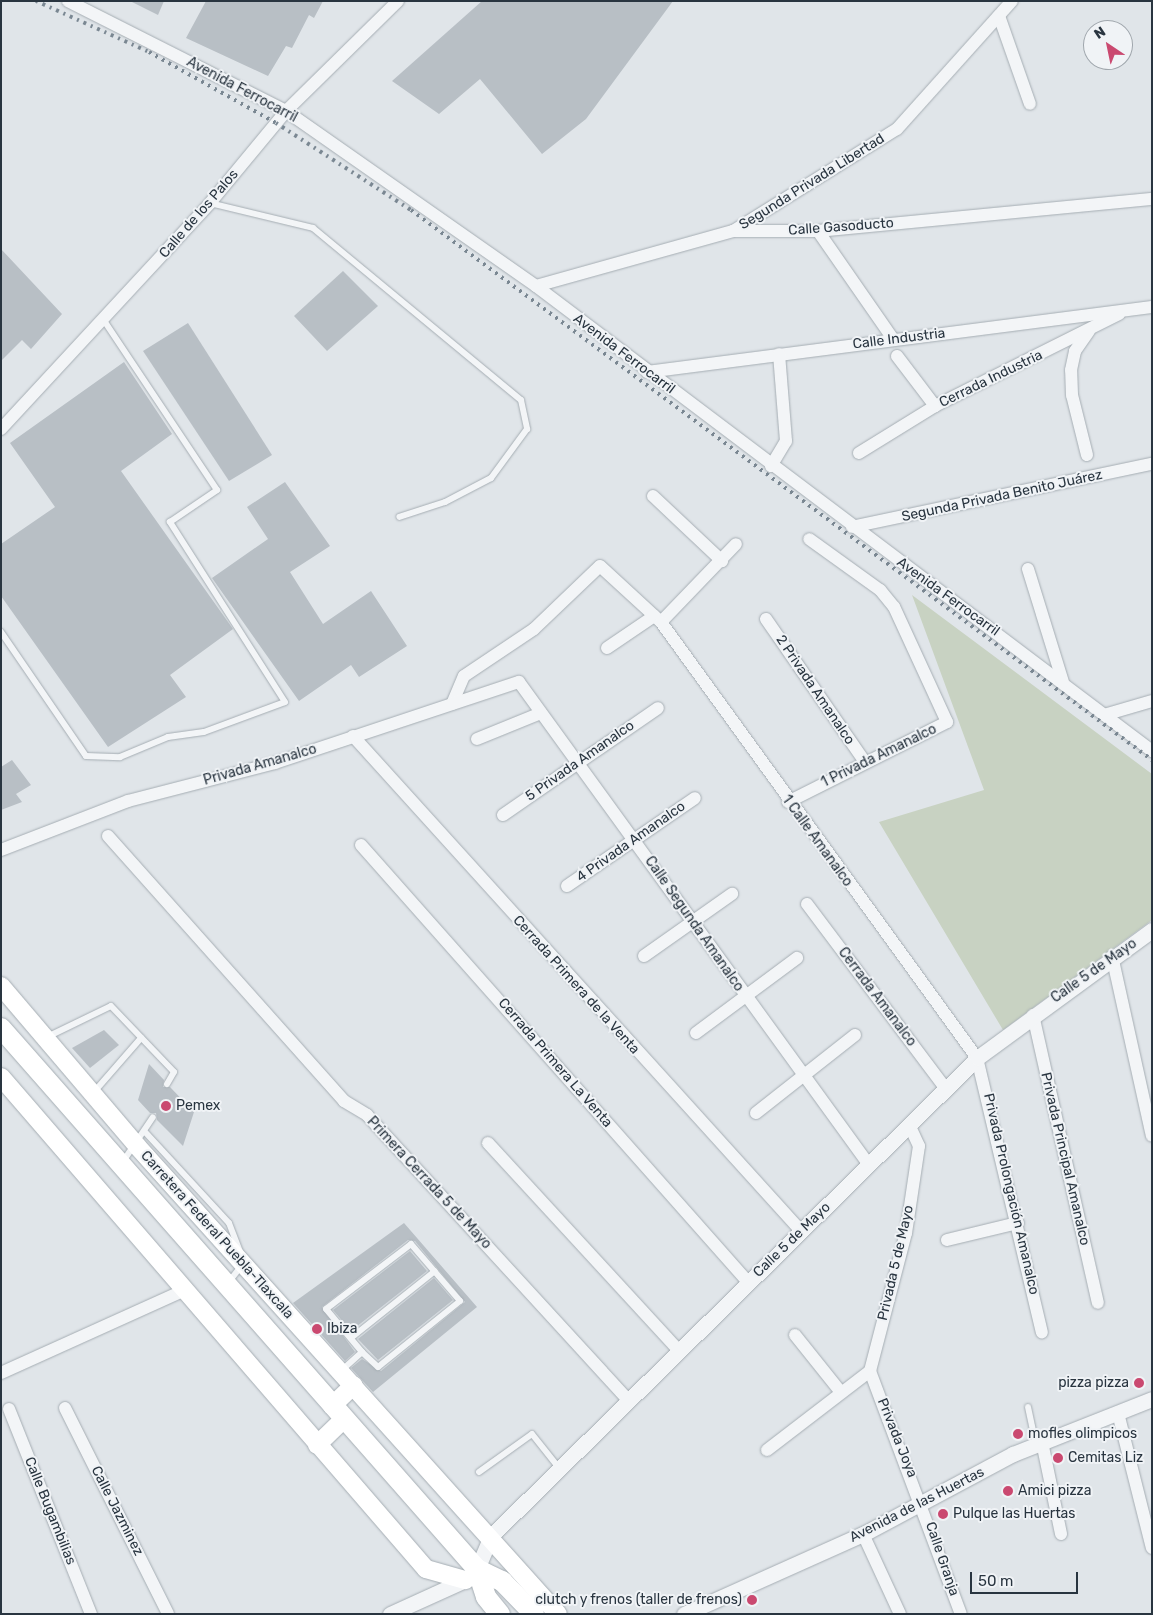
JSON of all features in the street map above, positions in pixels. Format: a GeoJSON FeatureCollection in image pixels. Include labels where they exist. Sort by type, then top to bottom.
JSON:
{"type":"FeatureCollection","features":[{"type":"Feature","properties":{"kind":"main road","name":"Carretera Federal Puebla-Tlaxcala"},"geometry":{"type":"LineString","coordinates":[[1,986],[94,1092],[142,1140],[242,1264],[354,1385],[558,1614]]}},
{"type":"Feature","properties":{"kind":"main road","name":"Carretera Federal Puebla-Tlaxcala"},"geometry":{"type":"LineString","coordinates":[[1,1028],[120,1166],[338,1412],[471,1575],[500,1614]]}},
{"type":"Feature","properties":{"kind":"main road","name":"Carretera Federal Puebla-Tlaxcala"},"geometry":{"type":"LineString","coordinates":[[1,1077],[183,1291],[426,1570],[502,1580],[534,1614]]}},
{"type":"Feature","properties":{"kind":"main road"},"geometry":{"type":"LineString","coordinates":[[317,1445],[354,1385]]}},
{"type":"Feature","properties":{"kind":"street","name":"Avenida Ferrocarril"},"geometry":{"type":"LineString","coordinates":[[68,1],[286,111],[536,286],[771,466],[1063,682],[1152,751]]}},
{"type":"Feature","properties":{"kind":"street","name":"Calle de los Palos"},"geometry":{"type":"LineString","coordinates":[[1,429],[210,203],[286,111],[398,1]]}},
{"type":"Feature","properties":{"kind":"street","name":"Segunda Privada Libertad"},"geometry":{"type":"LineString","coordinates":[[733,231],[897,129],[1012,1]]}},
{"type":"Feature","properties":{"kind":"street"},"geometry":{"type":"LineString","coordinates":[[999,16],[1030,104]]}},
{"type":"Feature","properties":{"kind":"street","name":"Calle Gasoducto"},"geometry":{"type":"LineString","coordinates":[[536,286],[733,231],[818,231],[1152,199]]}},
{"type":"Feature","properties":{"kind":"street"},"geometry":{"type":"LineString","coordinates":[[818,231],[893,339]]}},
{"type":"Feature","properties":{"kind":"street","name":"Calle Industria"},"geometry":{"type":"LineString","coordinates":[[647,372],[893,339],[1152,308]]}},
{"type":"Feature","properties":{"kind":"street","name":"Cerrada Industria"},"geometry":{"type":"LineString","coordinates":[[859,453],[936,406],[1126,310]]}},
{"type":"Feature","properties":{"kind":"street"},"geometry":{"type":"LineString","coordinates":[[1087,455],[1072,395],[1071,370],[1076,351],[1089,330]]}},
{"type":"Feature","properties":{"kind":"street"},"geometry":{"type":"LineString","coordinates":[[771,466],[786,441],[779,354]]}},
{"type":"Feature","properties":{"kind":"street"},"geometry":{"type":"LineString","coordinates":[[898,356],[936,406]]}},
{"type":"Feature","properties":{"kind":"street","name":"Segunda Privada Benito Juárez"},"geometry":{"type":"LineString","coordinates":[[852,527],[1152,464]]}},
{"type":"Feature","properties":{"kind":"street"},"geometry":{"type":"LineString","coordinates":[[652,496],[722,562]]}},
{"type":"Feature","properties":{"kind":"street","name":"1 Privada Amanalco"},"geometry":{"type":"LineString","coordinates":[[788,802],[947,722],[894,607],[880,590],[809,538]]}},
{"type":"Feature","properties":{"kind":"street"},"geometry":{"type":"LineString","coordinates":[[607,648],[658,619],[722,562],[736,544]]}},
{"type":"Feature","properties":{"kind":"street","name":"1 Calle Amanalco"},"geometry":{"type":"LineString","coordinates":[[452,704],[464,676],[534,629],[600,566],[658,619],[788,802],[977,1058]]}},
{"type":"Feature","properties":{"kind":"street"},"geometry":{"type":"LineString","coordinates":[[1028,569],[1063,682]]}},
{"type":"Feature","properties":{"kind":"street","name":"2 Privada Amanalco"},"geometry":{"type":"LineString","coordinates":[[766,618],[865,762]]}},
{"type":"Feature","properties":{"kind":"street","name":"Privada Amanalco"},"geometry":{"type":"LineString","coordinates":[[1,850],[128,801],[275,764],[353,736],[519,682]]}},
{"type":"Feature","properties":{"kind":"street","name":"Calle Segunda Amanalco"},"geometry":{"type":"LineString","coordinates":[[519,682],[745,997],[869,1165]]}},
{"type":"Feature","properties":{"kind":"street"},"geometry":{"type":"LineString","coordinates":[[1104,715],[1152,701]]}},
{"type":"Feature","properties":{"kind":"street","name":"5 Privada Amanalco"},"geometry":{"type":"LineString","coordinates":[[503,815],[658,708]]}},
{"type":"Feature","properties":{"kind":"street"},"geometry":{"type":"LineString","coordinates":[[477,739],[541,713]]}},
{"type":"Feature","properties":{"kind":"street","name":"Cerrada Primera de la Venta"},"geometry":{"type":"LineString","coordinates":[[353,736],[801,1231]]}},
{"type":"Feature","properties":{"kind":"street","name":"4 Privada Amanalco"},"geometry":{"type":"LineString","coordinates":[[567,886],[635,842],[695,798]]}},
{"type":"Feature","properties":{"kind":"street","name":"Primera Cerrada 5 de Mayo"},"geometry":{"type":"LineString","coordinates":[[108,836],[344,1101],[367,1115],[628,1400]]}},
{"type":"Feature","properties":{"kind":"street","name":"Cerrada Primera La Venta"},"geometry":{"type":"LineString","coordinates":[[361,845],[748,1282]]}},
{"type":"Feature","properties":{"kind":"street"},"geometry":{"type":"LineString","coordinates":[[644,956],[732,894]]}},
{"type":"Feature","properties":{"kind":"street","name":"Cerrada Amanalco"},"geometry":{"type":"LineString","coordinates":[[807,904],[946,1090]]}},
{"type":"Feature","properties":{"kind":"street","name":"Calle 5 de Mayo"},"geometry":{"type":"LineString","coordinates":[[471,1575],[490,1536],[977,1058],[1112,956],[1152,930]]}},
{"type":"Feature","properties":{"kind":"street"},"geometry":{"type":"LineString","coordinates":[[1112,956],[1152,1136]]}},
{"type":"Feature","properties":{"kind":"street"},"geometry":{"type":"LineString","coordinates":[[696,1033],[797,958]]}},
{"type":"Feature","properties":{"kind":"street","name":"Privada Principal Amanalco"},"geometry":{"type":"LineString","coordinates":[[1032,1015],[1098,1302]]}},
{"type":"Feature","properties":{"kind":"street"},"geometry":{"type":"LineString","coordinates":[[756,1113],[855,1035]]}},
{"type":"Feature","properties":{"kind":"street","name":"Privada Prolongación Amanalco"},"geometry":{"type":"LineString","coordinates":[[977,1058],[1018,1223],[1042,1332]]}},
{"type":"Feature","properties":{"kind":"street","name":"Privada 5 de Mayo"},"geometry":{"type":"LineString","coordinates":[[870,1371],[906,1233],[919,1146],[909,1125]]}},
{"type":"Feature","properties":{"kind":"street"},"geometry":{"type":"LineString","coordinates":[[488,1143],[560,1219],[679,1351]]}},
{"type":"Feature","properties":{"kind":"street"},"geometry":{"type":"LineString","coordinates":[[947,1240],[1018,1223]]}},
{"type":"Feature","properties":{"kind":"street"},"geometry":{"type":"LineString","coordinates":[[1,1373],[183,1291]]}},
{"type":"Feature","properties":{"kind":"street"},"geometry":{"type":"LineString","coordinates":[[795,1336],[839,1390]]}},
{"type":"Feature","properties":{"kind":"street"},"geometry":{"type":"LineString","coordinates":[[767,1450],[839,1390],[870,1371]]}},
{"type":"Feature","properties":{"kind":"street","name":"Privada Joya"},"geometry":{"type":"LineString","coordinates":[[870,1371],[923,1504]]}},
{"type":"Feature","properties":{"kind":"street","name":"Avenida de las Huertas"},"geometry":{"type":"LineString","coordinates":[[684,1614],[863,1534],[1039,1443],[1152,1398]]}},
{"type":"Feature","properties":{"kind":"street","name":"Calle Jazminez"},"geometry":{"type":"LineString","coordinates":[[65,1408],[168,1614]]}},
{"type":"Feature","properties":{"kind":"street","name":"Calle Bugambilias"},"geometry":{"type":"LineString","coordinates":[[9,1409],[91,1614]]}},
{"type":"Feature","properties":{"kind":"street"},"geometry":{"type":"LineString","coordinates":[[1118,1413],[1152,1548]]}},
{"type":"Feature","properties":{"kind":"street"},"geometry":{"type":"LineString","coordinates":[[1039,1443],[1061,1534]]}},
{"type":"Feature","properties":{"kind":"street","name":"Calle Granja"},"geometry":{"type":"LineString","coordinates":[[923,1504],[961,1614]]}},
{"type":"Feature","properties":{"kind":"street"},"geometry":{"type":"LineString","coordinates":[[863,1534],[900,1614]]}},
{"type":"Feature","properties":{"kind":"street"},"geometry":{"type":"LineString","coordinates":[[390,1614],[471,1575]]}},
{"type":"Feature","properties":{"kind":"lane"},"geometry":{"type":"LineString","coordinates":[[210,203],[313,228],[521,400],[527,429],[491,478],[445,502],[399,517]]}},
{"type":"Feature","properties":{"kind":"lane"},"geometry":{"type":"LineString","coordinates":[[1,632],[86,756],[120,757],[168,737],[204,732],[286,702],[170,522],[217,490],[103,319]]}},
{"type":"Feature","properties":{"kind":"lane"},"geometry":{"type":"LineString","coordinates":[[45,1038],[111,1006],[174,1072],[168,1084]]}},
{"type":"Feature","properties":{"kind":"lane"},"geometry":{"type":"LineString","coordinates":[[94,1092],[141,1038]]}},
{"type":"Feature","properties":{"kind":"lane"},"geometry":{"type":"LineString","coordinates":[[120,1166],[142,1140],[153,1117]]}},
{"type":"Feature","properties":{"kind":"lane"},"geometry":{"type":"LineString","coordinates":[[411,1244],[460,1301],[378,1367],[351,1338],[326,1309],[411,1244]]}},
{"type":"Feature","properties":{"kind":"lane"},"geometry":{"type":"LineString","coordinates":[[226,1286],[242,1264]]}},
{"type":"Feature","properties":{"kind":"lane"},"geometry":{"type":"LineString","coordinates":[[351,1338],[434,1271]]}},
{"type":"Feature","properties":{"kind":"lane"},"geometry":{"type":"LineString","coordinates":[[341,1371],[362,1352]]}},
{"type":"Feature","properties":{"kind":"lane"},"geometry":{"type":"LineString","coordinates":[[1028,1407],[1039,1443]]}},
{"type":"Feature","properties":{"kind":"lane"},"geometry":{"type":"LineString","coordinates":[[479,1472],[532,1434],[560,1469]]}},
{"type":"Feature","properties":{"kind":"green space"},"geometry":{"type":"Polygon","coordinates":[[[912,595],[1152,774],[1152,920],[1003,1030],[879,822],[984,790],[912,595]]]}},
{"type":"Feature","properties":{"kind":"building"},"geometry":{"type":"Polygon","coordinates":[[[130,1],[164,1],[158,15],[130,1]]]}},
{"type":"Feature","properties":{"kind":"building"},"geometry":{"type":"Polygon","coordinates":[[[206,1],[323,1],[314,18],[309,15],[292,48],[286,46],[268,76],[186,38],[206,1]]]}},
{"type":"Feature","properties":{"kind":"building"},"geometry":{"type":"Polygon","coordinates":[[[482,1],[673,1],[586,119],[542,154],[480,79],[439,114],[392,81],[482,1]]]}},
{"type":"Feature","properties":{"kind":"building"},"geometry":{"type":"Polygon","coordinates":[[[1,249],[62,314],[31,349],[22,340],[1,361],[1,249]]]}},
{"type":"Feature","properties":{"kind":"building"},"geometry":{"type":"Polygon","coordinates":[[[343,271],[378,306],[327,351],[294,316],[343,271]]]}},
{"type":"Feature","properties":{"kind":"building"},"geometry":{"type":"Polygon","coordinates":[[[188,323],[272,455],[229,481],[143,351],[188,323]]]}},
{"type":"Feature","properties":{"kind":"building"},"geometry":{"type":"Polygon","coordinates":[[[124,362],[172,434],[121,471],[233,629],[170,675],[186,697],[108,747],[1,596],[1,544],[55,507],[10,443],[124,362]]]}},
{"type":"Feature","properties":{"kind":"building"},"geometry":{"type":"Polygon","coordinates":[[[285,482],[330,546],[290,572],[323,624],[371,591],[407,646],[359,677],[351,665],[299,701],[212,578],[268,539],[247,507],[285,482]]]}},
{"type":"Feature","properties":{"kind":"building"},"geometry":{"type":"Polygon","coordinates":[[[12,760],[31,785],[16,794],[22,802],[1,810],[1,767],[12,760]]]}},
{"type":"Feature","properties":{"kind":"building"},"geometry":{"type":"Polygon","coordinates":[[[104,1030],[119,1045],[90,1068],[72,1048],[104,1030]]]}},
{"type":"Feature","properties":{"kind":"building","name":"Pemex"},"geometry":{"type":"Polygon","coordinates":[[[149,1064],[164,1080],[163,1087],[170,1087],[194,1112],[183,1146],[157,1120],[156,1113],[150,1113],[138,1100],[149,1064]]]}},
{"type":"Feature","properties":{"kind":"building","name":"Ibiza"},"geometry":{"type":"Polygon","coordinates":[[[404,1223],[477,1307],[373,1392],[351,1368],[362,1359],[381,1371],[465,1302],[415,1241],[408,1240],[322,1307],[355,1352],[345,1361],[293,1303],[404,1223]]]}},
{"type":"Feature","properties":{"kind":"building","name":"Ibiza"},"geometry":{"type":"Polygon","coordinates":[[[410,1251],[427,1271],[351,1331],[333,1310],[410,1251]]]}},
{"type":"Feature","properties":{"kind":"building","name":"Ibiza"},"geometry":{"type":"Polygon","coordinates":[[[434,1278],[453,1300],[378,1360],[358,1339],[434,1278]]]}},
{"type":"Feature","properties":{"kind":"railway"},"geometry":{"type":"LineString","coordinates":[[36,1],[149,52],[276,123],[411,210],[1152,760]]}},
{"type":"Feature","properties":{"kind":"place","name":"Pemex"},"geometry":{"type":"Point","coordinates":[166,1106]}},
{"type":"Feature","properties":{"kind":"place","name":"Ibiza"},"geometry":{"type":"Point","coordinates":[317,1329]}},
{"type":"Feature","properties":{"kind":"place","name":"pizza pizza"},"geometry":{"type":"Point","coordinates":[1139,1383]}},
{"type":"Feature","properties":{"kind":"place","name":"mofles olimpicos"},"geometry":{"type":"Point","coordinates":[1018,1434]}},
{"type":"Feature","properties":{"kind":"place","name":"Cemitas Liz"},"geometry":{"type":"Point","coordinates":[1058,1458]}},
{"type":"Feature","properties":{"kind":"place","name":"Amici pizza"},"geometry":{"type":"Point","coordinates":[1008,1491]}},
{"type":"Feature","properties":{"kind":"place","name":"Pulque las Huertas"},"geometry":{"type":"Point","coordinates":[943,1514]}},
{"type":"Feature","properties":{"kind":"place","name":"clutch y frenos (taller de frenos)"},"geometry":{"type":"Point","coordinates":[752,1600]}}]}
